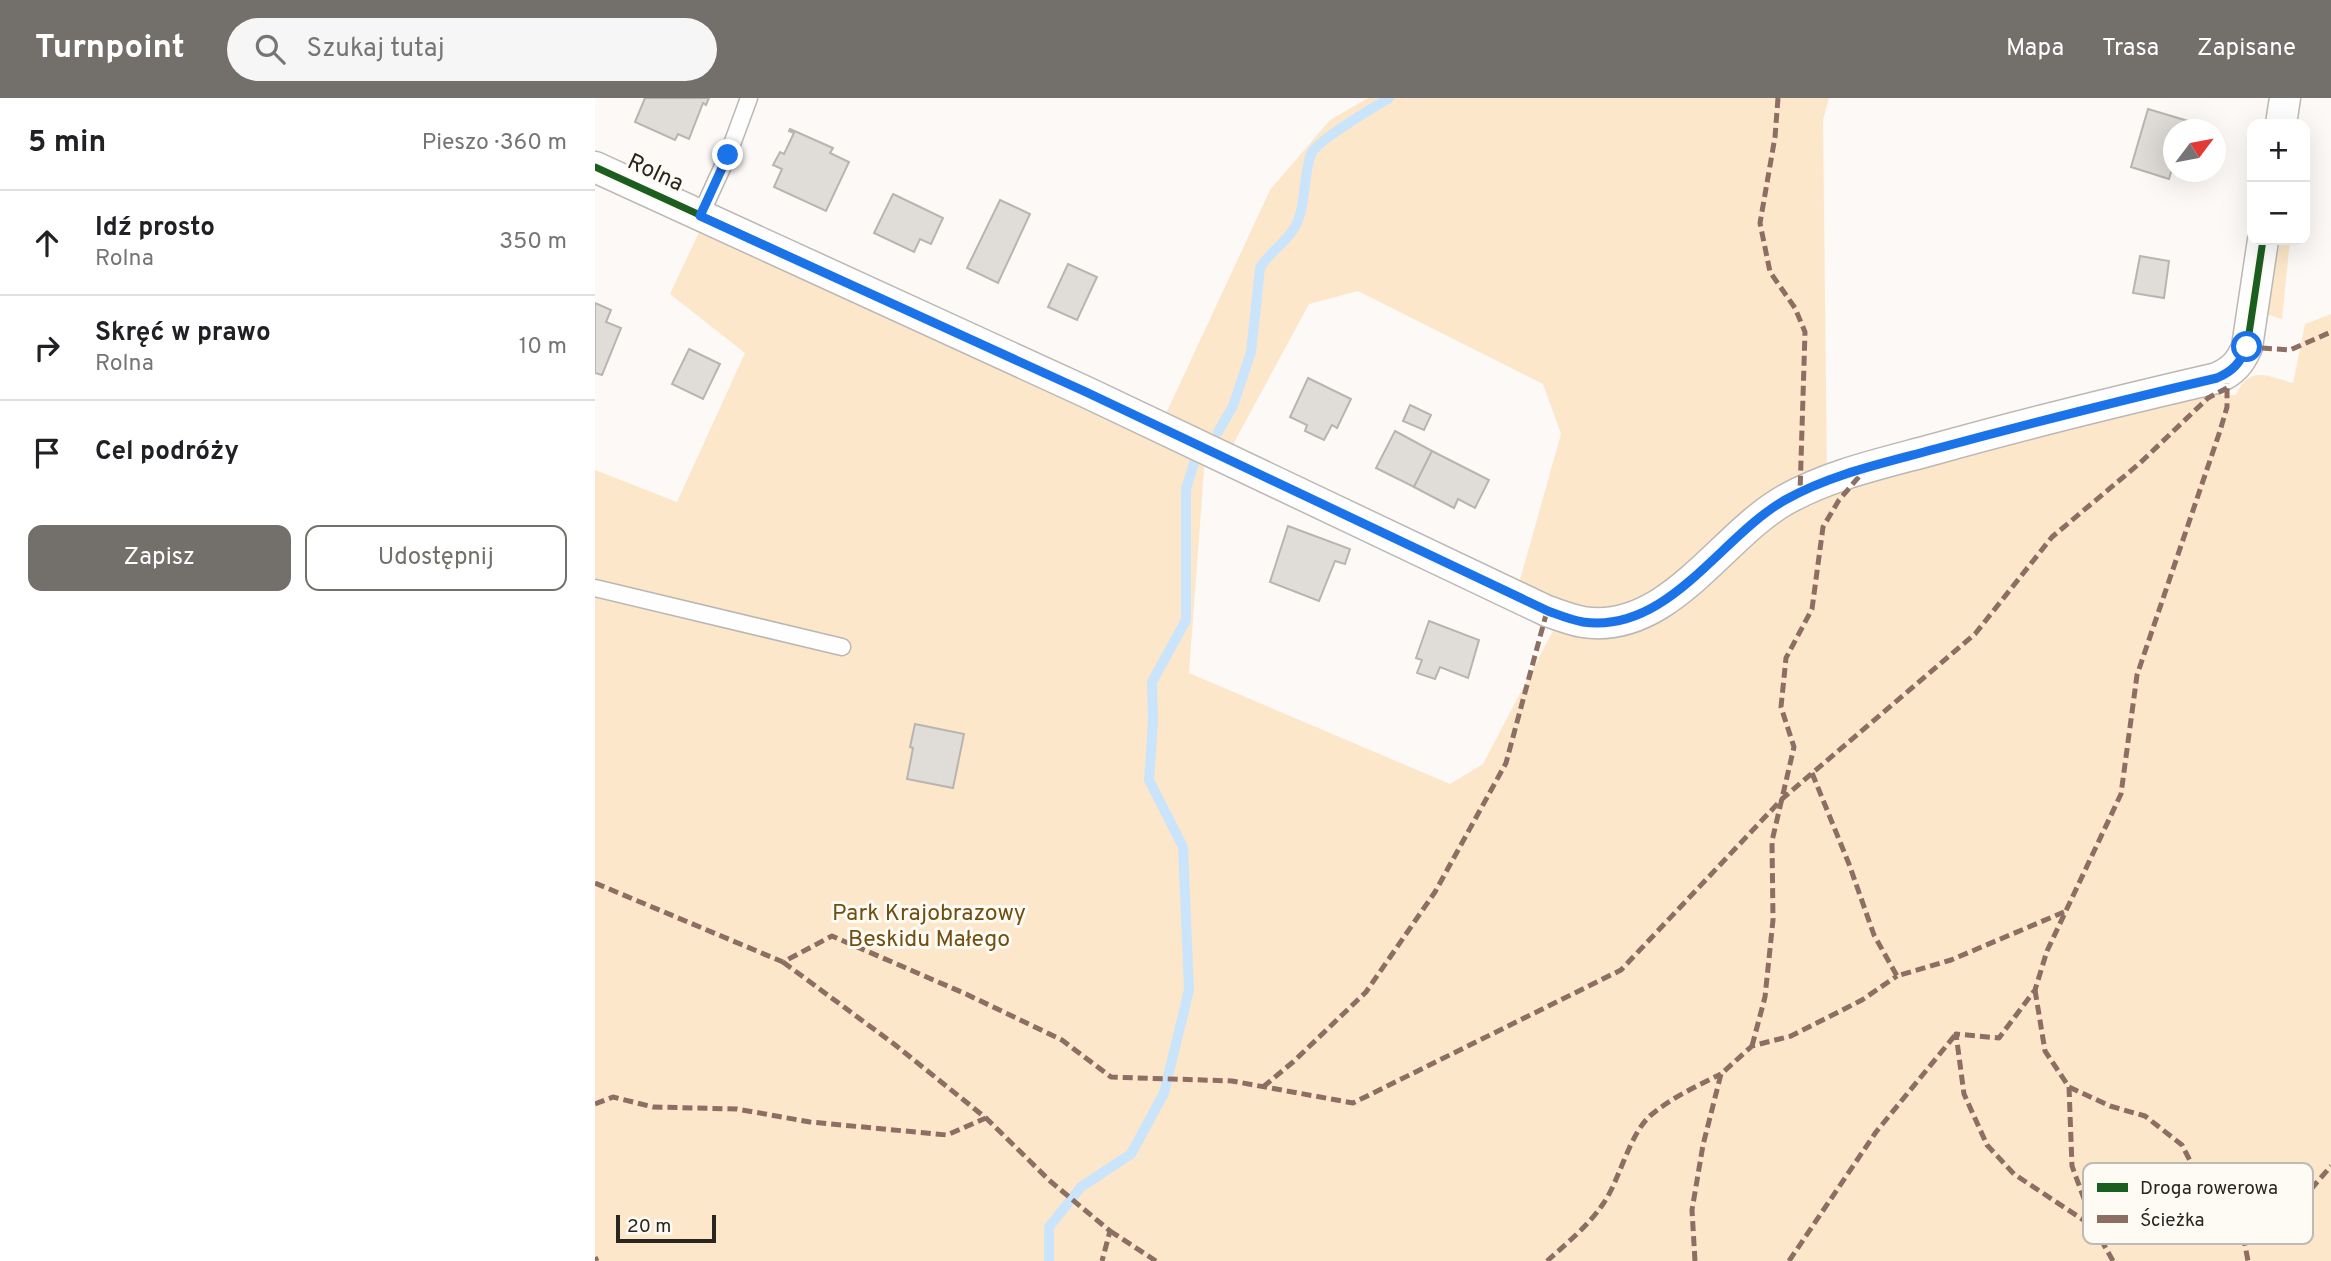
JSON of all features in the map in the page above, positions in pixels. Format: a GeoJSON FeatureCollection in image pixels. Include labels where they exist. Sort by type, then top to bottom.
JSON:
{"type":"FeatureCollection","features":[{"type":"Feature","properties":{"kind":"street"},"geometry":{"type":"LineString","coordinates":[[2282,119],[2285,98]]}},
{"type":"Feature","properties":{"kind":"street","name":"Rolna"},"geometry":{"type":"LineString","coordinates":[[595,167],[1086,392],[1548,611],[1583,622],[1604,622],[1643,613],[1665,601],[1750,524],[1785,500],[1837,476],[2021,425],[2229,373],[2240,362],[2247,347],[2262,245]]}},
{"type":"Feature","properties":{"kind":"lane","name":"Rolna"},"geometry":{"type":"LineString","coordinates":[[700,216],[728,155],[749,98]]}},
{"type":"Feature","properties":{"kind":"lane"},"geometry":{"type":"LineString","coordinates":[[595,588],[842,647]]}},
{"type":"Feature","properties":{"kind":"green space"},"geometry":{"type":"Polygon","coordinates":[[[1368,98],[1829,98],[1823,120],[1827,474],[1643,606],[1585,613],[1518,587],[1561,434],[1543,384],[1358,291],[1309,304],[1230,450],[1163,420],[1270,190],[1330,120],[1368,98]]]}},
{"type":"Feature","properties":{"kind":"green space","name":"Park Krajobrazowy Beskidu Małego"},"geometry":{"type":"Polygon","coordinates":[[[701,228],[1205,457],[1189,673],[1450,784],[1483,764],[1557,623],[1605,629],[1755,528],[1839,481],[2211,389],[2220,395],[2236,395],[2241,385],[2254,376],[2268,376],[2293,383],[2305,324],[2331,314],[2331,1261],[595,1261],[595,470],[677,502],[745,353],[670,294],[701,228]]]}},
{"type":"Feature","properties":{"kind":"green space"},"geometry":{"type":"Polygon","coordinates":[[[2272,245],[2289,245],[2282,319],[2262,313],[2272,245]]]}},
{"type":"Feature","properties":{"kind":"building"},"geometry":{"type":"Polygon","coordinates":[[[645,98],[709,98],[706,105],[703,103],[689,139],[678,134],[675,140],[635,122],[645,98]]]}},
{"type":"Feature","properties":{"kind":"building"},"geometry":{"type":"Polygon","coordinates":[[[2148,109],[2181,119],[2163,119],[2163,177],[2131,167],[2148,109]]]}},
{"type":"Feature","properties":{"kind":"building"},"geometry":{"type":"Polygon","coordinates":[[[790,129],[833,148],[830,153],[849,162],[826,211],[774,187],[782,169],[773,165],[780,152],[784,154],[794,133],[789,131],[790,129]]]}},
{"type":"Feature","properties":{"kind":"building"},"geometry":{"type":"Polygon","coordinates":[[[893,194],[943,218],[931,244],[920,239],[914,252],[874,233],[893,194]]]}},
{"type":"Feature","properties":{"kind":"building"},"geometry":{"type":"Polygon","coordinates":[[[1000,200],[1030,214],[998,283],[967,268],[1000,200]]]}},
{"type":"Feature","properties":{"kind":"building"},"geometry":{"type":"Polygon","coordinates":[[[2140,256],[2169,261],[2164,298],[2133,293],[2140,256]]]}},
{"type":"Feature","properties":{"kind":"building"},"geometry":{"type":"Polygon","coordinates":[[[1068,264],[1097,277],[1077,320],[1048,307],[1068,264]]]}},
{"type":"Feature","properties":{"kind":"building"},"geometry":{"type":"Polygon","coordinates":[[[595,303],[611,310],[606,322],[621,328],[602,375],[595,373],[595,303]]]}},
{"type":"Feature","properties":{"kind":"building"},"geometry":{"type":"Polygon","coordinates":[[[689,349],[720,364],[703,399],[672,384],[689,349]]]}},
{"type":"Feature","properties":{"kind":"building"},"geometry":{"type":"Polygon","coordinates":[[[1308,378],[1351,399],[1337,428],[1332,425],[1324,440],[1305,431],[1307,425],[1290,417],[1308,378]]]}},
{"type":"Feature","properties":{"kind":"building"},"geometry":{"type":"Polygon","coordinates":[[[1410,405],[1431,415],[1424,430],[1403,421],[1410,405]]]}},
{"type":"Feature","properties":{"kind":"building"},"geometry":{"type":"Polygon","coordinates":[[[1395,431],[1432,451],[1414,487],[1376,468],[1395,431]]]}},
{"type":"Feature","properties":{"kind":"building"},"geometry":{"type":"Polygon","coordinates":[[[1432,451],[1489,480],[1475,508],[1458,499],[1454,508],[1414,487],[1432,451]]]}},
{"type":"Feature","properties":{"kind":"building"},"geometry":{"type":"Polygon","coordinates":[[[1288,526],[1350,549],[1345,564],[1335,561],[1319,601],[1270,582],[1288,526]]]}},
{"type":"Feature","properties":{"kind":"building"},"geometry":{"type":"Polygon","coordinates":[[[1429,621],[1479,640],[1468,678],[1440,667],[1435,679],[1417,673],[1422,660],[1416,658],[1429,621]]]}},
{"type":"Feature","properties":{"kind":"building"},"geometry":{"type":"Polygon","coordinates":[[[915,724],[964,734],[953,788],[907,779],[915,724]]]}},
{"type":"Feature","properties":{"kind":"waterway"},"geometry":{"type":"LineString","coordinates":[[1218,432],[1233,406],[1251,352],[1260,268],[1291,233],[1299,219],[1311,154],[1334,133],[1389,98]]}},
{"type":"Feature","properties":{"kind":"waterway"},"geometry":{"type":"LineString","coordinates":[[1049,1261],[1049,1227],[1081,1187],[1131,1154],[1164,1093],[1189,990],[1183,847],[1149,780],[1153,722],[1152,682],[1186,620],[1186,489],[1195,460]]}},
{"type":"Feature","properties":{"kind":"marked path"},"geometry":{"type":"LineString","coordinates":[[1778,98],[1775,137],[1760,223],[1770,272],[1795,308],[1805,332],[1800,493]]}},
{"type":"Feature","properties":{"kind":"marked path"},"geometry":{"type":"LineString","coordinates":[[2247,347],[2290,350],[2331,332]]}},
{"type":"Feature","properties":{"kind":"marked path"},"geometry":{"type":"LineString","coordinates":[[2083,1220],[2014,1174],[1987,1145],[1964,1094],[1956,1034],[1999,1038],[2035,990],[2047,951],[2121,794],[2137,675],[2220,431],[2227,407],[2227,383]]}},
{"type":"Feature","properties":{"kind":"marked path"},"geometry":{"type":"LineString","coordinates":[[595,883],[783,962],[832,936],[966,994],[1062,1040],[1111,1077],[1232,1081],[1353,1103],[1621,970],[1782,799],[1975,634],[2052,537],[2140,463],[2208,398],[2227,388]]}},
{"type":"Feature","properties":{"kind":"marked path"},"geometry":{"type":"LineString","coordinates":[[1752,1046],[1765,997],[1773,920],[1772,841],[1794,747],[1781,707],[1786,658],[1812,609],[1823,527],[1839,500],[1863,472]]}},
{"type":"Feature","properties":{"kind":"marked path"},"geometry":{"type":"LineString","coordinates":[[1263,1087],[1366,992],[1435,892],[1506,763],[1547,611]]}},
{"type":"Feature","properties":{"kind":"marked path"},"geometry":{"type":"LineString","coordinates":[[1812,773],[1874,935],[1897,976],[1951,960],[2064,912]]}},
{"type":"Feature","properties":{"kind":"marked path"},"geometry":{"type":"LineString","coordinates":[[783,962],[894,1044],[986,1118],[1050,1181],[1110,1231],[1102,1261]]}},
{"type":"Feature","properties":{"kind":"marked path"},"geometry":{"type":"LineString","coordinates":[[1695,1261],[1692,1210],[1703,1145],[1721,1074],[1752,1046],[1791,1036],[1862,1000],[1897,976]]}},
{"type":"Feature","properties":{"kind":"marked path"},"geometry":{"type":"LineString","coordinates":[[2035,990],[2045,1051],[2069,1087],[2110,1106],[2145,1116],[2182,1145],[2191,1163]]}},
{"type":"Feature","properties":{"kind":"marked path"},"geometry":{"type":"LineString","coordinates":[[1789,1261],[1876,1132],[1956,1034]]}},
{"type":"Feature","properties":{"kind":"marked path"},"geometry":{"type":"LineString","coordinates":[[1547,1261],[1584,1227],[1603,1204],[1643,1123],[1676,1098],[1721,1074]]}},
{"type":"Feature","properties":{"kind":"marked path"},"geometry":{"type":"LineString","coordinates":[[2069,1087],[2072,1166],[2083,1196]]}},
{"type":"Feature","properties":{"kind":"marked path"},"geometry":{"type":"LineString","coordinates":[[595,1104],[613,1097],[653,1107],[737,1109],[810,1122],[947,1135],[986,1118]]}},
{"type":"Feature","properties":{"kind":"marked path"},"geometry":{"type":"LineString","coordinates":[[2313,1187],[2331,1166]]}},
{"type":"Feature","properties":{"kind":"marked path"},"geometry":{"type":"LineString","coordinates":[[1110,1231],[1156,1261]]}},
{"type":"Feature","properties":{"kind":"marked path"},"geometry":{"type":"LineString","coordinates":[[2104,1244],[2113,1261]]}},
{"type":"Feature","properties":{"kind":"marked path"},"geometry":{"type":"LineString","coordinates":[[2245,1244],[2248,1261]]}},
{"type":"Feature","properties":{"kind":"marked path"},"geometry":{"type":"LineString","coordinates":[[595,1257],[597,1261]]}},
{"type":"Feature","properties":{"kind":"cycle path"},"geometry":{"type":"LineString","coordinates":[[595,167],[1086,392],[1547,611],[1583,622],[1613,622],[1641,614],[1667,599],[1761,516],[1785,500],[1821,483],[1970,439],[2223,375],[2242,358],[2247,347],[2262,245]]}},
{"type":"Feature","properties":{"kind":"route"},"geometry":{"type":"LineString","coordinates":[[728,155],[700,216],[1086,392],[1548,611],[1583,622],[1604,622],[1643,613],[1665,601],[1750,524],[1785,500],[1837,476],[2021,425],[2217,378],[2229,373],[2240,362],[2247,347]]}}]}
